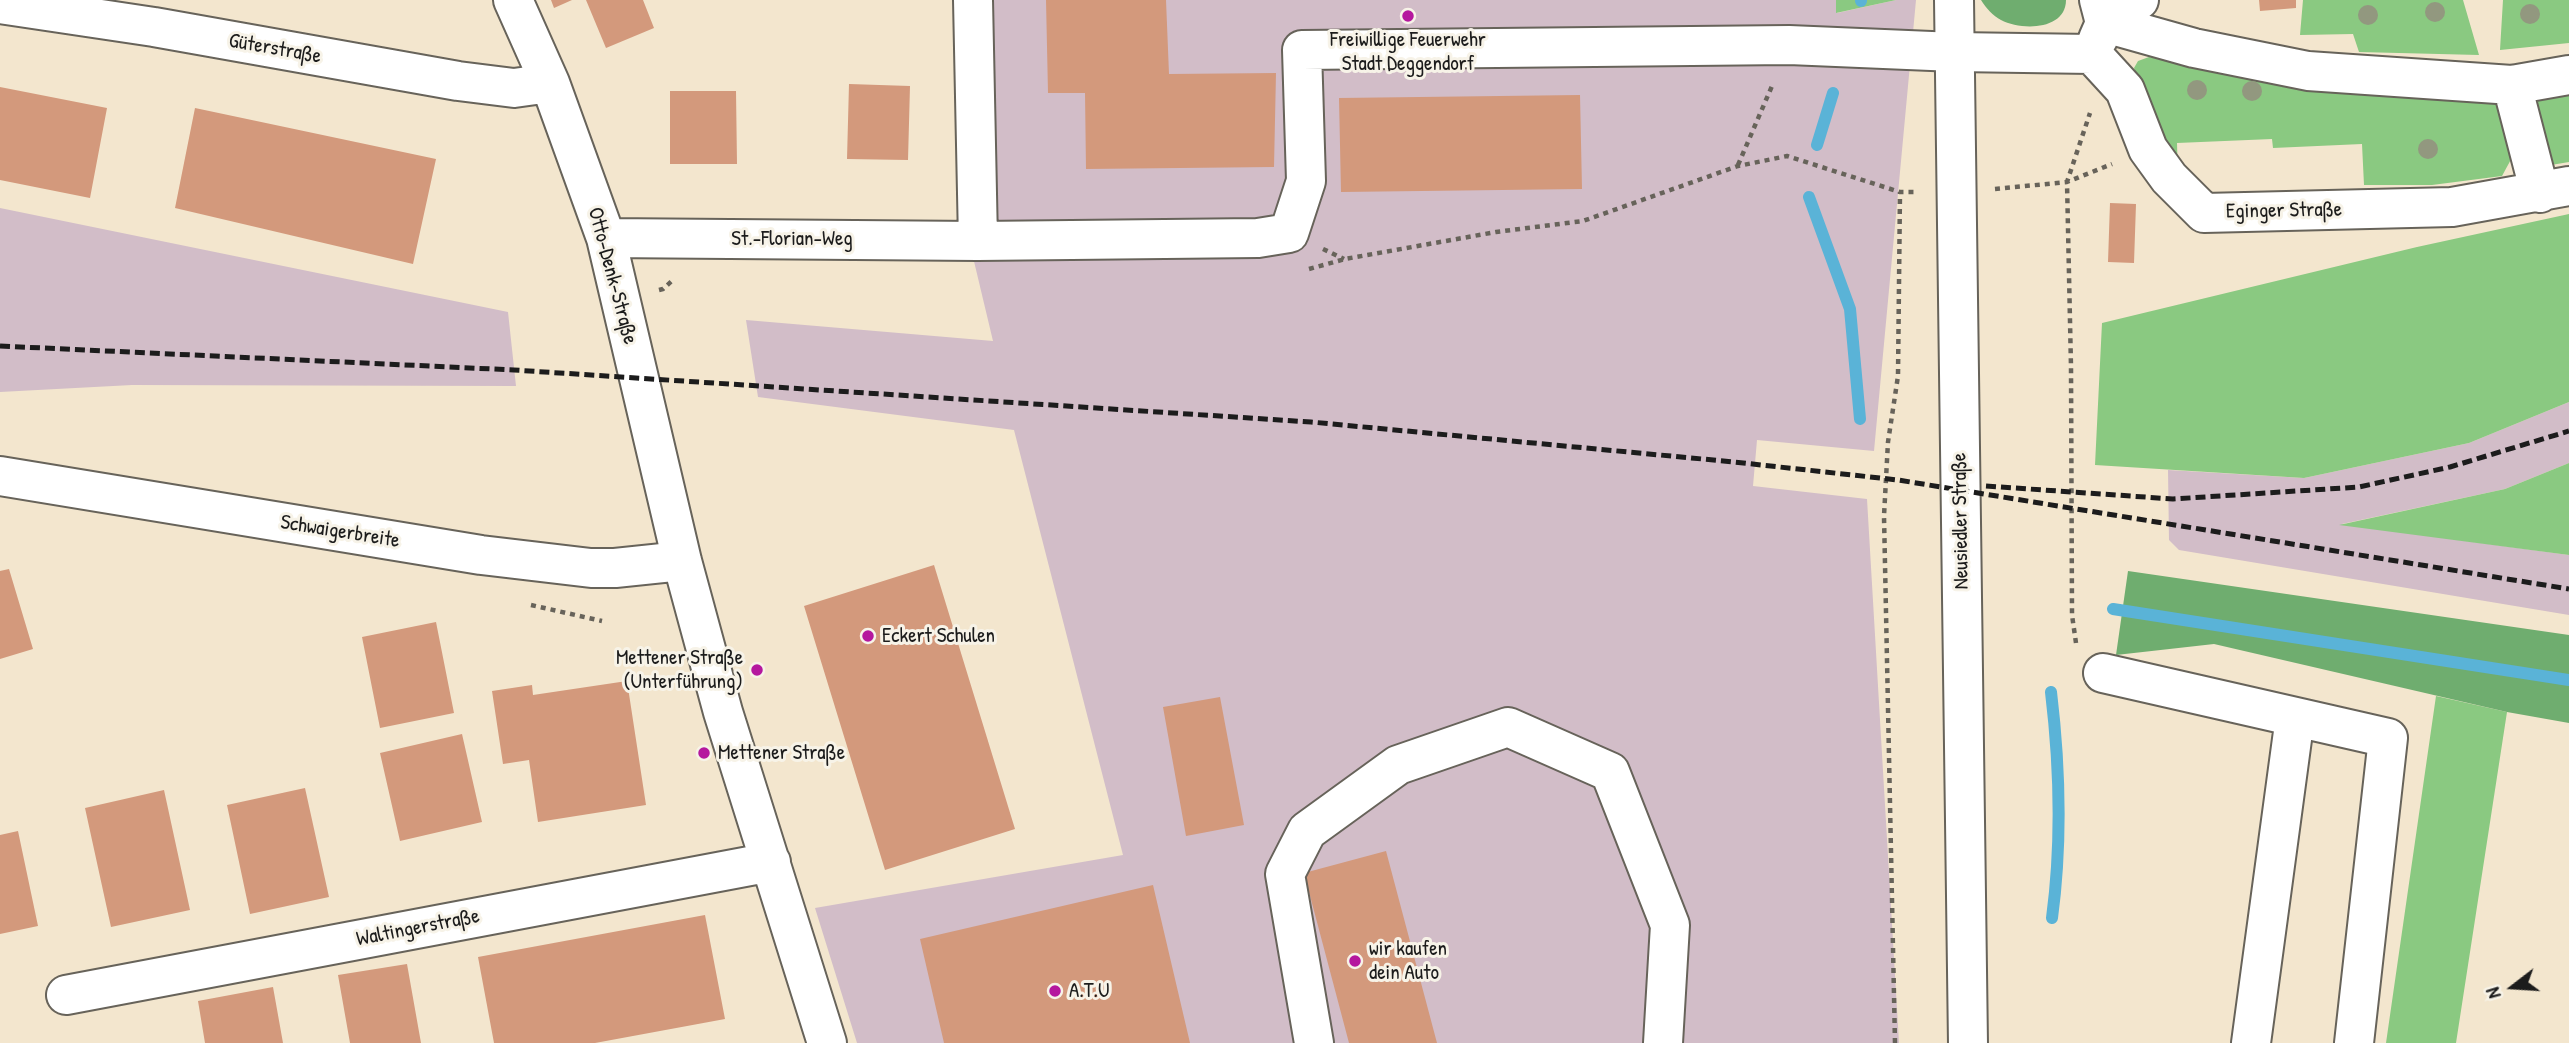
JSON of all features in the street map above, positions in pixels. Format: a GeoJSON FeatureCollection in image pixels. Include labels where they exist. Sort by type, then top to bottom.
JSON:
{"type":"FeatureCollection","features":[{"type":"Feature","properties":{"kind":"street","name":"Otto-Denk-Straße"},"geometry":{"type":"LineString","coordinates":[[513,0],[550,83],[606,239],[681,561]]}},
{"type":"Feature","properties":{"kind":"street"},"geometry":{"type":"LineString","coordinates":[[973,0],[978,241]]}},
{"type":"Feature","properties":{"kind":"street","name":"Neusiedler Straße"},"geometry":{"type":"LineString","coordinates":[[1954,0],[1968,1043]]}},
{"type":"Feature","properties":{"kind":"street"},"geometry":{"type":"LineString","coordinates":[[2100,36],[2139,0]]}},
{"type":"Feature","properties":{"kind":"street","name":"Güterstraße"},"geometry":{"type":"LineString","coordinates":[[0,4],[154,27],[458,81],[514,88],[550,83]]}},
{"type":"Feature","properties":{"kind":"street"},"geometry":{"type":"LineString","coordinates":[[1955,52],[2100,36],[2194,48],[2308,71],[2512,85],[2569,75]]}},
{"type":"Feature","properties":{"kind":"street","name":"Eginger Straße"},"geometry":{"type":"LineString","coordinates":[[2100,36],[2148,149],[2169,178],[2204,213],[2452,207],[2555,190]]}},
{"type":"Feature","properties":{"kind":"street","name":"St.-Florian-Weg"},"geometry":{"type":"LineString","coordinates":[[606,239],[1258,239],[1289,233],[1306,181],[1302,50],[1789,45],[1955,52]]}},
{"type":"Feature","properties":{"kind":"street"},"geometry":{"type":"LineString","coordinates":[[2512,85],[2555,190]]}},
{"type":"Feature","properties":{"kind":"street","name":"Schwaigerbreite"},"geometry":{"type":"LineString","coordinates":[[0,475],[481,555],[591,568],[681,561]]}},
{"type":"Feature","properties":{"kind":"street"},"geometry":{"type":"LineString","coordinates":[[681,561],[723,712],[827,1043]]}},
{"type":"Feature","properties":{"kind":"street"},"geometry":{"type":"LineString","coordinates":[[2103,673],[2388,738],[2354,1043]]}},
{"type":"Feature","properties":{"kind":"street"},"geometry":{"type":"LineString","coordinates":[[2251,1043],[2295,717]]}},
{"type":"Feature","properties":{"kind":"street"},"geometry":{"type":"LineString","coordinates":[[1314,1043],[1285,874],[1307,831],[1398,765],[1508,727],[1610,772],[1670,925],[1662,1043]]}},
{"type":"Feature","properties":{"kind":"street","name":"Waltingerstraße"},"geometry":{"type":"LineString","coordinates":[[66,995],[771,862]]}},
{"type":"Feature","properties":{"kind":"path"},"geometry":{"type":"LineString","coordinates":[[2100,36],[2067,183],[2072,615],[2081,669],[2103,673]]}},
{"type":"Feature","properties":{"kind":"path"},"geometry":{"type":"LineString","coordinates":[[1345,259],[1496,232],[1583,221],[1738,166],[1787,156],[1900,192],[1958,192],[2067,183],[2148,149]]}},
{"type":"Feature","properties":{"kind":"path"},"geometry":{"type":"LineString","coordinates":[[1895,1043],[1884,516],[1888,442],[1898,376],[1900,192]]}},
{"type":"Feature","properties":{"kind":"shaded area"},"geometry":{"type":"Polygon","coordinates":[[[959,0],[1836,0],[1837,13],[1896,0],[1916,0],[1874,451],[1757,440],[1753,486],[1867,499],[1899,1043],[857,1043],[815,908],[1123,855],[1014,430],[758,397],[746,320],[993,341],[962,211],[959,0]]]}},
{"type":"Feature","properties":{"kind":"shaded area"},"geometry":{"type":"Polygon","coordinates":[[[0,208],[508,312],[516,386],[132,385],[0,392],[0,208]]]}},
{"type":"Feature","properties":{"kind":"shaded area"},"geometry":{"type":"Polygon","coordinates":[[[2569,402],[2569,463],[2505,489],[2342,524],[2569,555],[2569,615],[2179,550],[2169,540],[2168,470],[2304,478],[2469,443],[2569,402]]]}},
{"type":"Feature","properties":{"kind":"green space"},"geometry":{"type":"Polygon","coordinates":[[[1836,0],[1896,0],[1836,13],[1836,0]]]}},
{"type":"Feature","properties":{"kind":"green space"},"geometry":{"type":"Polygon","coordinates":[[[1981,0],[2066,0],[2064,10],[2051,22],[2020,26],[1995,16],[1981,0]]]}},
{"type":"Feature","properties":{"kind":"green space"},"geometry":{"type":"Polygon","coordinates":[[[2303,0],[2463,0],[2479,55],[2359,52],[2353,34],[2300,35],[2303,0]]]}},
{"type":"Feature","properties":{"kind":"green space"},"geometry":{"type":"Polygon","coordinates":[[[2503,0],[2569,0],[2569,43],[2500,50],[2503,0]]]}},
{"type":"Feature","properties":{"kind":"green space"},"geometry":{"type":"Polygon","coordinates":[[[2149,57],[2496,94],[2515,152],[2502,176],[2432,185],[2364,185],[2362,144],[2273,148],[2272,139],[2177,143],[2178,178],[2169,163],[2134,68],[2138,61],[2149,57]]]}},
{"type":"Feature","properties":{"kind":"green space"},"geometry":{"type":"Polygon","coordinates":[[[2569,79],[2569,162],[2551,165],[2527,96],[2569,79]]]}},
{"type":"Feature","properties":{"kind":"green space"},"geometry":{"type":"Polygon","coordinates":[[[2569,214],[2569,402],[2469,443],[2304,478],[2095,465],[2102,323],[2417,247],[2569,214]]]}},
{"type":"Feature","properties":{"kind":"green space"},"geometry":{"type":"Polygon","coordinates":[[[2569,463],[2569,555],[2339,525],[2505,489],[2569,463]]]}},
{"type":"Feature","properties":{"kind":"green space"},"geometry":{"type":"Polygon","coordinates":[[[2128,571],[2569,635],[2569,723],[2507,712],[2214,644],[2116,655],[2128,571]]]}},
{"type":"Feature","properties":{"kind":"green space"},"geometry":{"type":"Polygon","coordinates":[[[2436,696],[2507,712],[2456,1043],[2386,1043],[2436,696]]]}},
{"type":"Feature","properties":{"kind":"building"},"geometry":{"type":"Polygon","coordinates":[[[551,0],[572,0],[554,8],[551,0]]]}},
{"type":"Feature","properties":{"kind":"building"},"geometry":{"type":"Polygon","coordinates":[[[586,0],[643,0],[654,28],[606,48],[586,0]]]}},
{"type":"Feature","properties":{"kind":"building"},"geometry":{"type":"Polygon","coordinates":[[[1046,0],[1166,0],[1169,74],[1276,73],[1274,167],[1086,169],[1085,93],[1048,93],[1046,0]]]}},
{"type":"Feature","properties":{"kind":"building"},"geometry":{"type":"Polygon","coordinates":[[[2259,0],[2296,0],[2296,8],[2260,11],[2259,0]]]}},
{"type":"Feature","properties":{"kind":"building"},"geometry":{"type":"Polygon","coordinates":[[[849,84],[910,86],[908,160],[847,159],[849,84]]]}},
{"type":"Feature","properties":{"kind":"building"},"geometry":{"type":"Polygon","coordinates":[[[0,87],[107,108],[90,198],[0,180],[0,87]]]}},
{"type":"Feature","properties":{"kind":"building"},"geometry":{"type":"Polygon","coordinates":[[[670,91],[736,91],[737,164],[670,164],[670,91]]]}},
{"type":"Feature","properties":{"kind":"building"},"geometry":{"type":"Polygon","coordinates":[[[1580,95],[1582,189],[1341,192],[1339,98],[1580,95]]]}},
{"type":"Feature","properties":{"kind":"building"},"geometry":{"type":"Polygon","coordinates":[[[195,108],[436,159],[413,264],[175,208],[195,108]]]}},
{"type":"Feature","properties":{"kind":"building"},"geometry":{"type":"Polygon","coordinates":[[[2110,203],[2136,204],[2134,263],[2108,262],[2110,203]]]}},
{"type":"Feature","properties":{"kind":"building"},"geometry":{"type":"Polygon","coordinates":[[[934,565],[1015,829],[885,870],[804,606],[934,565]]]}},
{"type":"Feature","properties":{"kind":"building"},"geometry":{"type":"Polygon","coordinates":[[[9,569],[33,649],[0,659],[0,571],[9,569]]]}},
{"type":"Feature","properties":{"kind":"building"},"geometry":{"type":"Polygon","coordinates":[[[436,622],[454,713],[380,728],[362,637],[436,622]]]}},
{"type":"Feature","properties":{"kind":"building"},"geometry":{"type":"Polygon","coordinates":[[[627,681],[646,805],[538,822],[529,760],[503,764],[492,691],[532,685],[533,695],[627,681]]]}},
{"type":"Feature","properties":{"kind":"building"},"geometry":{"type":"Polygon","coordinates":[[[1220,697],[1244,825],[1186,836],[1163,707],[1220,697]]]}},
{"type":"Feature","properties":{"kind":"building"},"geometry":{"type":"Polygon","coordinates":[[[462,734],[482,822],[400,841],[380,753],[462,734]]]}},
{"type":"Feature","properties":{"kind":"building"},"geometry":{"type":"Polygon","coordinates":[[[305,788],[329,897],[250,914],[227,805],[305,788]]]}},
{"type":"Feature","properties":{"kind":"building"},"geometry":{"type":"Polygon","coordinates":[[[164,790],[190,910],[111,927],[85,808],[164,790]]]}},
{"type":"Feature","properties":{"kind":"building"},"geometry":{"type":"Polygon","coordinates":[[[18,831],[38,926],[0,934],[0,835],[18,831]]]}},
{"type":"Feature","properties":{"kind":"building"},"geometry":{"type":"Polygon","coordinates":[[[1386,851],[1437,1043],[1349,1043],[1304,873],[1386,851]]]}},
{"type":"Feature","properties":{"kind":"building","name":"A.T.U"},"geometry":{"type":"Polygon","coordinates":[[[1153,885],[1190,1043],[944,1043],[920,939],[1153,885]]]}},
{"type":"Feature","properties":{"kind":"building"},"geometry":{"type":"Polygon","coordinates":[[[705,915],[725,1019],[595,1043],[494,1043],[478,957],[705,915]]]}},
{"type":"Feature","properties":{"kind":"building"},"geometry":{"type":"Polygon","coordinates":[[[407,964],[421,1043],[350,1043],[338,975],[407,964]]]}},
{"type":"Feature","properties":{"kind":"building"},"geometry":{"type":"Polygon","coordinates":[[[273,987],[283,1043],[205,1043],[198,1001],[273,987]]]}},
{"type":"Feature","properties":{"kind":"waterway"},"geometry":{"type":"LineString","coordinates":[[1817,145],[1833,93]]}},
{"type":"Feature","properties":{"kind":"waterway"},"geometry":{"type":"LineString","coordinates":[[1809,197],[1850,309],[1860,419]]}},
{"type":"Feature","properties":{"kind":"waterway"},"geometry":{"type":"LineString","coordinates":[[2113,609],[2569,680]]}},
{"type":"Feature","properties":{"kind":"waterway"},"geometry":{"type":"LineString","coordinates":[[2051,692],[2059,805],[2052,918]]}},
{"type":"Feature","properties":{"kind":"railway"},"geometry":{"type":"LineString","coordinates":[[0,346],[514,370],[1311,422],[1734,462],[1898,480],[2569,589]]}},
{"type":"Feature","properties":{"kind":"railway"},"geometry":{"type":"LineString","coordinates":[[1986,486],[2173,499],[2359,487],[2450,467],[2569,431]]}},
{"type":"Feature","properties":{"kind":"place","name":"Freiwillige Feuerwehr Stadt Deggendorf"},"geometry":{"type":"Point","coordinates":[1408,16]}},
{"type":"Feature","properties":{"kind":"place","name":"Eckert Schulen"},"geometry":{"type":"Point","coordinates":[868,636]}},
{"type":"Feature","properties":{"kind":"place","name":"Mettener Straße (Unterführung)"},"geometry":{"type":"Point","coordinates":[757,670]}},
{"type":"Feature","properties":{"kind":"place","name":"Mettener Straße"},"geometry":{"type":"Point","coordinates":[704,753]}},
{"type":"Feature","properties":{"kind":"place","name":"wir kaufen dein Auto"},"geometry":{"type":"Point","coordinates":[1355,961]}},
{"type":"Feature","properties":{"kind":"place","name":"A.T.U"},"geometry":{"type":"Point","coordinates":[1055,991]}}]}
